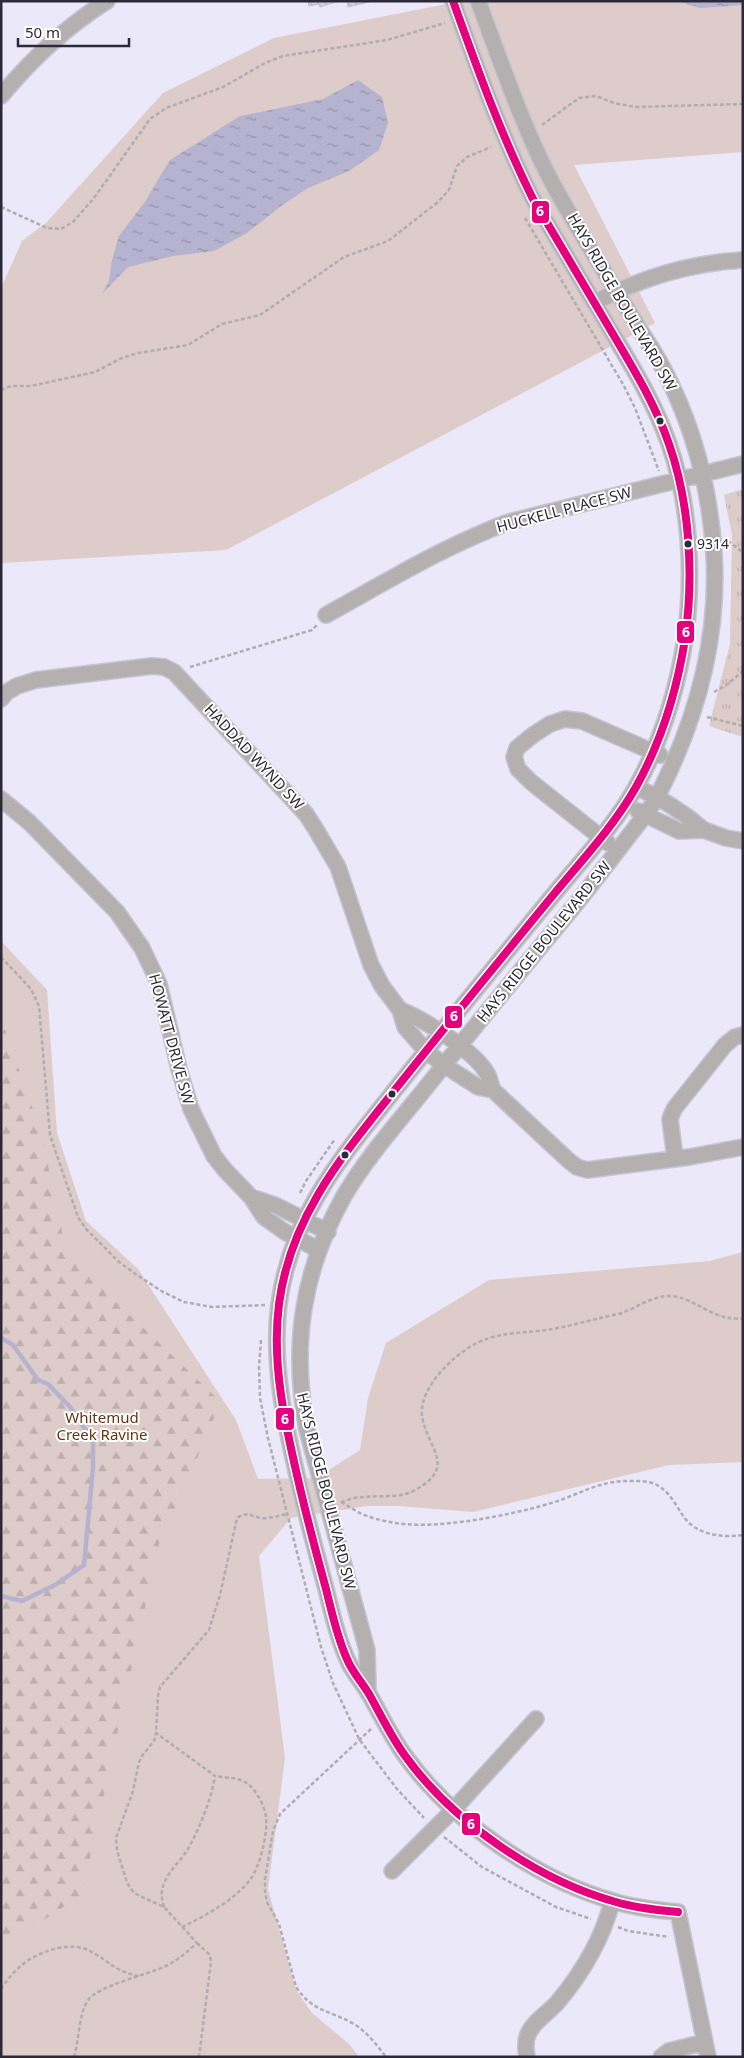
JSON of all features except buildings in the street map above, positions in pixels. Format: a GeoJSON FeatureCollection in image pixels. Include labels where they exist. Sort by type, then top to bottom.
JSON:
{"type":"FeatureCollection","features":[{"type":"Feature","properties":{"kind":"street"},"geometry":{"type":"LineString","coordinates":[[1,96],[38,56],[59,37],[107,1]]}},
{"type":"Feature","properties":{"kind":"street","name":"HAYS RIDGE BOULEVARD SW"},"geometry":{"type":"LineString","coordinates":[[453,1],[484,87],[518,170],[533,199],[646,390],[670,446],[679,480],[688,537],[688,606],[685,640],[672,698],[652,751],[636,787],[625,804],[601,837],[339,1160],[324,1182],[296,1238],[285,1274],[278,1306],[278,1375],[288,1436],[333,1618],[348,1664],[368,1693],[382,1719],[417,1771],[454,1809],[492,1840],[554,1878],[612,1902],[678,1912],[706,2049]]}},
{"type":"Feature","properties":{"kind":"street","name":"HAYS RIDGE BOULEVARD SW"},"geometry":{"type":"LineString","coordinates":[[368,1693],[367,1650],[334,1503],[306,1421],[300,1394],[299,1359],[306,1294],[319,1250],[343,1198],[359,1174],[459,1046],[617,851],[657,797],[695,705],[709,652],[715,583],[711,523],[694,441],[666,375],[555,187],[534,145],[512,94],[478,1]]}},
{"type":"Feature","properties":{"kind":"street"},"geometry":{"type":"LineString","coordinates":[[594,303],[616,291],[671,272],[706,263],[743,260]]}},
{"type":"Feature","properties":{"kind":"street","name":"HUCKELL PLACE SW"},"geometry":{"type":"LineString","coordinates":[[326,615],[431,556],[481,532],[533,515],[743,464]]}},
{"type":"Feature","properties":{"kind":"street"},"geometry":{"type":"LineString","coordinates":[[1,699],[7,692],[17,686],[36,680],[152,666],[164,667],[174,672]]}},
{"type":"Feature","properties":{"kind":"street","name":"HADDAD WYND SW"},"geometry":{"type":"LineString","coordinates":[[174,672],[306,814],[338,866],[371,965],[382,986],[400,1010],[405,1027],[426,1051],[444,1065],[478,1087],[493,1090],[488,1074],[473,1058],[459,1046],[414,1016],[400,1010]]}},
{"type":"Feature","properties":{"kind":"street","name":"HAYS RIDGE BOULEVARD SW"},"geometry":{"type":"LineString","coordinates":[[617,851],[531,782],[518,769],[514,757],[517,748],[533,734],[550,724],[566,719],[582,721],[673,760]]}},
{"type":"Feature","properties":{"kind":"street"},"geometry":{"type":"LineString","coordinates":[[636,787],[688,816],[704,830],[726,838],[743,841]]}},
{"type":"Feature","properties":{"kind":"street","name":"HOWATT DRIVE SW"},"geometry":{"type":"LineString","coordinates":[[1,799],[47,839],[117,912],[135,936],[159,984],[184,1088],[197,1124],[220,1163],[252,1197],[264,1217],[296,1238],[319,1250]]}},
{"type":"Feature","properties":{"kind":"street"},"geometry":{"type":"LineString","coordinates":[[625,804],[679,831],[704,830]]}},
{"type":"Feature","properties":{"kind":"street"},"geometry":{"type":"LineString","coordinates":[[675,1158],[670,1119],[674,1109],[725,1045],[735,1037],[743,1035]]}},
{"type":"Feature","properties":{"kind":"street"},"geometry":{"type":"LineString","coordinates":[[493,1090],[577,1167],[587,1170],[743,1147]]}},
{"type":"Feature","properties":{"kind":"street","name":"HOWATT DRIVE SW"},"geometry":{"type":"LineString","coordinates":[[252,1197],[277,1206],[328,1232]]}},
{"type":"Feature","properties":{"kind":"street"},"geometry":{"type":"LineString","coordinates":[[392,1871],[454,1809],[536,1719]]}},
{"type":"Feature","properties":{"kind":"street"},"geometry":{"type":"LineString","coordinates":[[527,2057],[527,2037],[582,1971],[597,1946],[612,1902]]}},
{"type":"Feature","properties":{"kind":"street"},"geometry":{"type":"LineString","coordinates":[[661,2057],[668,2050],[706,2049]]}},
{"type":"Feature","properties":{"kind":"path"},"geometry":{"type":"LineString","coordinates":[[1,207],[47,228],[61,229],[73,222],[94,198],[150,119],[166,108],[223,88],[267,62],[284,56],[387,40],[445,23],[442,16]]}},
{"type":"Feature","properties":{"kind":"path"},"geometry":{"type":"LineString","coordinates":[[542,125],[579,98],[596,96],[635,107],[743,104]]}},
{"type":"Feature","properties":{"kind":"path"},"geometry":{"type":"LineString","coordinates":[[488,139],[494,153]]}},
{"type":"Feature","properties":{"kind":"path"},"geometry":{"type":"LineString","coordinates":[[1,390],[11,386],[36,385],[95,372],[122,358],[138,353],[188,345],[222,324],[260,315],[344,257],[388,241],[438,202],[449,190],[457,166],[466,157],[491,146]]}},
{"type":"Feature","properties":{"kind":"path"},"geometry":{"type":"LineString","coordinates":[[524,215],[635,408],[664,484]]}},
{"type":"Feature","properties":{"kind":"path"},"geometry":{"type":"LineString","coordinates":[[726,540],[740,550],[743,555]]}},
{"type":"Feature","properties":{"kind":"path"},"geometry":{"type":"LineString","coordinates":[[174,672],[312,630],[326,615]]}},
{"type":"Feature","properties":{"kind":"path"},"geometry":{"type":"LineString","coordinates":[[713,692],[728,684],[743,671]]}},
{"type":"Feature","properties":{"kind":"path"},"geometry":{"type":"LineString","coordinates":[[707,717],[743,726]]}},
{"type":"Feature","properties":{"kind":"path"},"geometry":{"type":"LineString","coordinates":[[1,957],[31,989],[40,1006],[50,1135],[78,1216],[86,1229],[118,1261],[134,1273],[163,1292],[184,1302],[212,1307],[264,1305],[263,1311]]}},
{"type":"Feature","properties":{"kind":"path"},"geometry":{"type":"LineString","coordinates":[[298,1198],[306,1182],[336,1139]]}},
{"type":"Feature","properties":{"kind":"path"},"geometry":{"type":"LineString","coordinates":[[334,1503],[361,1497],[401,1495],[414,1490],[433,1477],[437,1470],[437,1460],[422,1415],[423,1405],[433,1380],[442,1369],[476,1343],[494,1336],[557,1328],[625,1312],[660,1297],[672,1296],[718,1315],[735,1319],[743,1318]]}},
{"type":"Feature","properties":{"kind":"path"},"geometry":{"type":"LineString","coordinates":[[261,1337],[259,1366],[260,1398],[268,1438],[321,1647],[333,1682],[359,1740],[397,1788],[434,1828],[482,1866],[534,1895],[580,1916],[628,1931],[671,1937]]}},
{"type":"Feature","properties":{"kind":"path"},"geometry":{"type":"LineString","coordinates":[[334,1503],[369,1517],[416,1525],[495,1516],[549,1504],[590,1487],[622,1481],[652,1482],[665,1491],[685,1519],[694,1527],[716,1536],[743,1535]]}},
{"type":"Feature","properties":{"kind":"path"},"geometry":{"type":"LineString","coordinates":[[199,2057],[211,1962],[210,1955],[164,1907],[134,1893],[127,1884],[116,1844],[120,1826],[133,1791],[139,1762],[154,1741],[160,1687],[200,1641],[214,1618],[237,1518],[249,1513],[260,1518],[269,1518],[305,1510]]}},
{"type":"Feature","properties":{"kind":"path"},"geometry":{"type":"LineString","coordinates":[[382,1719],[280,1814],[274,1831],[265,1879],[265,1891],[267,1902],[279,1924],[296,1986],[310,2004],[353,2023],[364,2031],[386,2057]]}},
{"type":"Feature","properties":{"kind":"path"},"geometry":{"type":"LineString","coordinates":[[156,1733],[215,1776],[242,1780],[255,1791],[266,1816],[263,1842],[256,1869],[248,1882],[210,1914],[182,1927]]}},
{"type":"Feature","properties":{"kind":"path"},"geometry":{"type":"LineString","coordinates":[[164,1907],[161,1896],[163,1886],[188,1849],[213,1786],[215,1776]]}},
{"type":"Feature","properties":{"kind":"path"},"geometry":{"type":"LineString","coordinates":[[74,2057],[85,2007],[90,1998],[104,1990],[180,1958],[197,1943]]}},
{"type":"Feature","properties":{"kind":"path"},"geometry":{"type":"LineString","coordinates":[[1,1989],[19,1966],[28,1960],[70,1946],[78,1946],[88,1950],[120,1971],[140,1976]]}},
{"type":"Feature","properties":{"kind":"green space"},"geometry":{"type":"Polygon","coordinates":[[[462,1],[743,1],[743,152],[574,165],[655,323],[226,550],[1,563],[1,288],[22,241],[46,223],[163,93],[274,38],[462,1]]]}},
{"type":"Feature","properties":{"kind":"green space"},"geometry":{"type":"Polygon","coordinates":[[[743,489],[743,737],[709,726],[730,644],[732,535],[724,495],[743,489]]]}},
{"type":"Feature","properties":{"kind":"green space"},"geometry":{"type":"Polygon","coordinates":[[[1,941],[47,990],[57,1133],[86,1221],[138,1269],[236,1420],[258,1479],[316,1478],[360,1450],[368,1398],[386,1343],[489,1280],[710,1261],[743,1252],[743,1462],[669,1465],[473,1512],[399,1506],[367,1506],[291,1518],[259,1556],[285,1758],[268,1889],[296,1990],[312,2013],[349,2044],[359,2057],[1,2057],[1,941]]]}},
{"type":"Feature","properties":{"kind":"green space","name":"Whitemud Creek Ravine"},"geometry":{"type":"Polygon","coordinates":[[[1,1018],[41,1132],[67,1255],[221,1402],[174,1512],[164,1521],[82,1895],[1,1948],[1,1018]]]}},
{"type":"Feature","properties":{"kind":"water"},"geometry":{"type":"Polygon","coordinates":[[[678,1],[743,1],[743,5],[700,8],[678,1]]]}},
{"type":"Feature","properties":{"kind":"water"},"geometry":{"type":"Polygon","coordinates":[[[358,80],[382,97],[388,123],[379,150],[349,171],[308,188],[281,206],[247,233],[214,251],[173,256],[128,267],[102,294],[109,281],[112,260],[119,236],[144,203],[170,160],[240,116],[323,99],[358,80]]]}},
{"type":"Feature","properties":{"kind":"waterway"},"geometry":{"type":"LineString","coordinates":[[1,1338],[13,1345],[38,1380],[48,1384],[70,1407],[93,1441],[93,1468],[84,1565],[55,1585],[22,1601],[1,1596]]}},
{"type":"Feature","properties":{"kind":"transit line","name":"6"},"geometry":{"type":"LineString","coordinates":[[453,1],[480,76],[521,175],[533,199],[641,382],[669,444],[682,491],[686,515],[689,590],[685,639],[673,696],[660,734],[645,770],[618,815],[371,1120],[335,1168],[320,1192],[294,1245],[285,1273],[277,1327],[278,1374],[285,1420],[295,1465],[340,1642],[352,1668],[406,1757],[425,1781],[473,1826],[528,1864],[557,1880],[616,1902],[654,1910],[678,1912]]}},
{"type":"Feature","properties":{"kind":"place","name":"9314"},"geometry":{"type":"Point","coordinates":[688,544]}}]}
